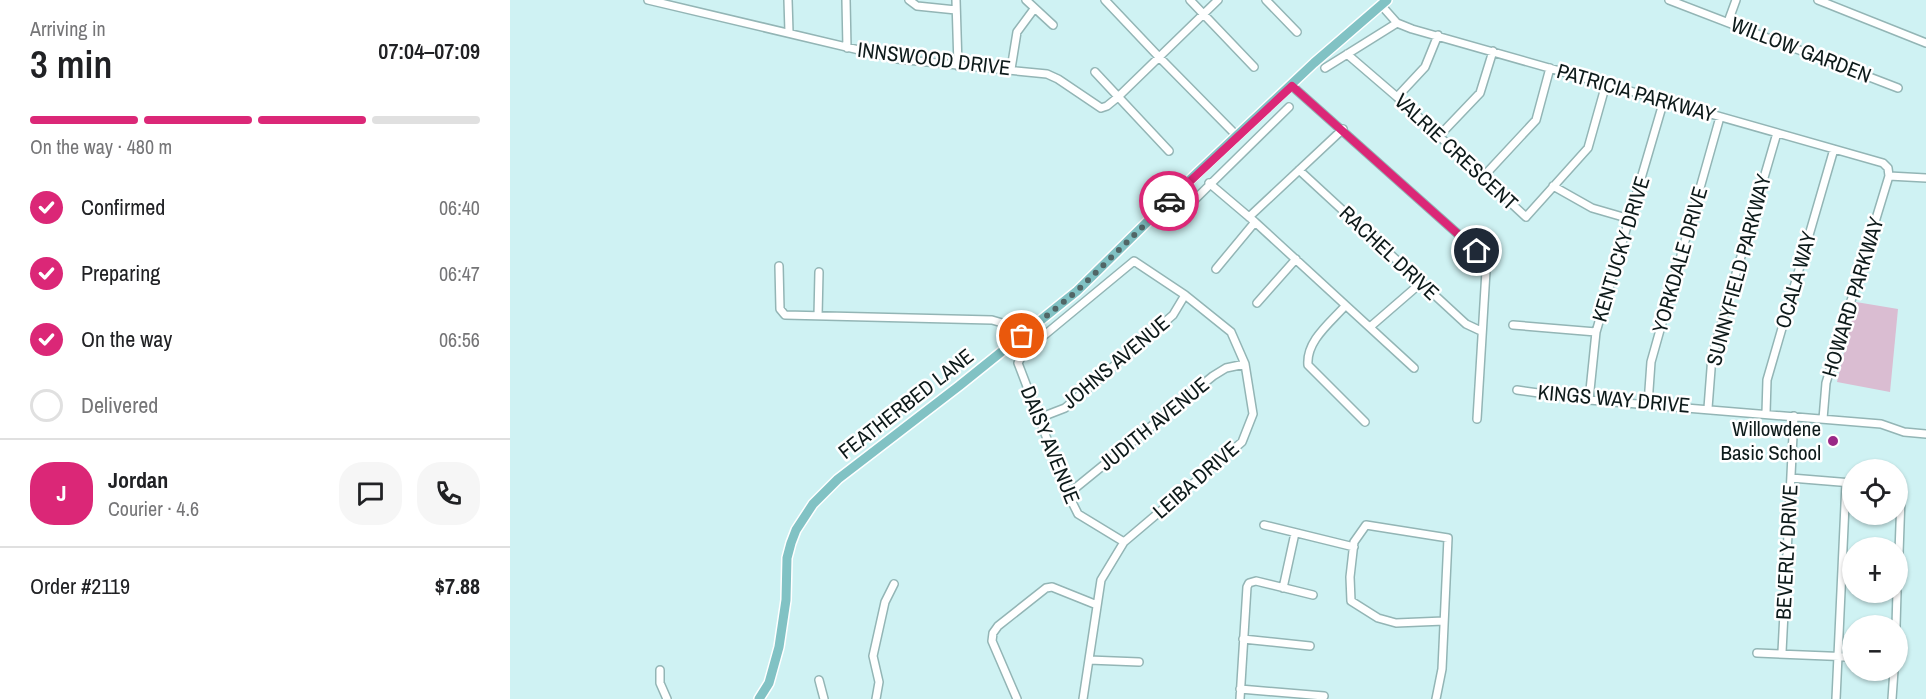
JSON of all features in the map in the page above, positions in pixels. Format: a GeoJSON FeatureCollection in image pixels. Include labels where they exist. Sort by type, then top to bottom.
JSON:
{"type":"FeatureCollection","features":[{"type":"Feature","properties":{"kind":"main road","name":"FEATHERBED LANE"},"geometry":{"type":"LineString","coordinates":[[759,699],[769,683],[779,647],[786,600],[787,558],[791,543],[796,530],[813,504],[838,479],[1063,303],[1314,63],[1384,3]]}},
{"type":"Feature","properties":{"kind":"street","name":"INNSWOOD DRIVE"},"geometry":{"type":"LineString","coordinates":[[648,0],[676,4],[897,59],[1047,74],[1101,108],[1107,106],[1118,96],[1218,0]]}},
{"type":"Feature","properties":{"kind":"street"},"geometry":{"type":"LineString","coordinates":[[789,0],[789,32]]}},
{"type":"Feature","properties":{"kind":"street"},"geometry":{"type":"LineString","coordinates":[[846,0],[847,48]]}},
{"type":"Feature","properties":{"kind":"street"},"geometry":{"type":"LineString","coordinates":[[909,0],[917,6],[956,10]]}},
{"type":"Feature","properties":{"kind":"street"},"geometry":{"type":"LineString","coordinates":[[956,0],[958,66]]}},
{"type":"Feature","properties":{"kind":"street"},"geometry":{"type":"LineString","coordinates":[[1026,0],[1053,25]]}},
{"type":"Feature","properties":{"kind":"street"},"geometry":{"type":"LineString","coordinates":[[1105,0],[1237,136]]}},
{"type":"Feature","properties":{"kind":"street"},"geometry":{"type":"LineString","coordinates":[[1190,0],[1254,67]]}},
{"type":"Feature","properties":{"kind":"street"},"geometry":{"type":"LineString","coordinates":[[1266,0],[1298,32]]}},
{"type":"Feature","properties":{"kind":"street","name":"WILLOW GARDEN"},"geometry":{"type":"LineString","coordinates":[[1669,0],[1898,88]]}},
{"type":"Feature","properties":{"kind":"street"},"geometry":{"type":"LineString","coordinates":[[1728,22],[1736,0]]}},
{"type":"Feature","properties":{"kind":"street"},"geometry":{"type":"LineString","coordinates":[[1818,0],[1926,43]]}},
{"type":"Feature","properties":{"kind":"street","name":"PATRICIA PARKWAY"},"geometry":{"type":"LineString","coordinates":[[1384,3],[1397,23],[1412,29],[1883,163],[1888,168],[1889,176]]}},
{"type":"Feature","properties":{"kind":"street"},"geometry":{"type":"LineString","coordinates":[[1011,69],[1017,32],[1034,9]]}},
{"type":"Feature","properties":{"kind":"street"},"geometry":{"type":"LineString","coordinates":[[1325,68],[1397,23]]}},
{"type":"Feature","properties":{"kind":"street"},"geometry":{"type":"LineString","coordinates":[[1397,97],[1425,67],[1438,35]]}},
{"type":"Feature","properties":{"kind":"street"},"geometry":{"type":"LineString","coordinates":[[1438,137],[1480,93],[1493,51]]}},
{"type":"Feature","properties":{"kind":"street","name":"VALRIE CRESCENT"},"geometry":{"type":"LineString","coordinates":[[1347,54],[1397,97],[1526,217],[1588,148],[1606,84]]}},
{"type":"Feature","properties":{"kind":"street"},"geometry":{"type":"LineString","coordinates":[[1484,177],[1536,120],[1550,68]]}},
{"type":"Feature","properties":{"kind":"street"},"geometry":{"type":"LineString","coordinates":[[1095,72],[1169,151]]}},
{"type":"Feature","properties":{"kind":"street"},"geometry":{"type":"LineString","coordinates":[[1292,86],[1343,129],[1477,251],[1484,261],[1486,271],[1477,419]]}},
{"type":"Feature","properties":{"kind":"street","name":"KENTUCKY DRIVE"},"geometry":{"type":"LineString","coordinates":[[1589,400],[1596,332],[1664,100]]}},
{"type":"Feature","properties":{"kind":"street"},"geometry":{"type":"LineString","coordinates":[[1173,221],[1289,106]]}},
{"type":"Feature","properties":{"kind":"street","name":"YORKDALE DRIVE"},"geometry":{"type":"LineString","coordinates":[[1648,404],[1651,362],[1720,117]]}},
{"type":"Feature","properties":{"kind":"street"},"geometry":{"type":"LineString","coordinates":[[1216,269],[1252,220],[1299,170],[1343,129]]}},
{"type":"Feature","properties":{"kind":"street","name":"SUNNYFIELD PARKWAY"},"geometry":{"type":"LineString","coordinates":[[1708,408],[1712,356],[1777,133]]}},
{"type":"Feature","properties":{"kind":"street","name":"OCALA WAY"},"geometry":{"type":"LineString","coordinates":[[1766,413],[1767,380],[1834,149]]}},
{"type":"Feature","properties":{"kind":"street","name":"RACHEL DRIVE"},"geometry":{"type":"LineString","coordinates":[[1299,170],[1466,324],[1481,331]]}},
{"type":"Feature","properties":{"kind":"street"},"geometry":{"type":"LineString","coordinates":[[1889,176],[1926,178]]}},
{"type":"Feature","properties":{"kind":"street","name":"HOWARD PARKWAY"},"geometry":{"type":"LineString","coordinates":[[1823,419],[1826,383],[1889,176]]}},
{"type":"Feature","properties":{"kind":"street"},"geometry":{"type":"LineString","coordinates":[[1209,183],[1296,259],[1414,368]]}},
{"type":"Feature","properties":{"kind":"street"},"geometry":{"type":"LineString","coordinates":[[1553,186],[1592,208],[1630,219]]}},
{"type":"Feature","properties":{"kind":"street"},"geometry":{"type":"LineString","coordinates":[[1257,303],[1296,259]]}},
{"type":"Feature","properties":{"kind":"street","name":"LEIBA DRIVE"},"geometry":{"type":"LineString","coordinates":[[1070,314],[1134,261],[1185,295],[1231,332],[1245,364],[1253,414],[1242,442],[1124,542],[1101,580],[1083,699]]}},
{"type":"Feature","properties":{"kind":"street"},"geometry":{"type":"LineString","coordinates":[[779,266],[781,312],[785,315],[992,320],[1009,325],[1022,336]]}},
{"type":"Feature","properties":{"kind":"street"},"geometry":{"type":"LineString","coordinates":[[818,316],[819,272]]}},
{"type":"Feature","properties":{"kind":"street"},"geometry":{"type":"LineString","coordinates":[[1370,327],[1422,282]]}},
{"type":"Feature","properties":{"kind":"street","name":"JOHNS AVENUE"},"geometry":{"type":"LineString","coordinates":[[1039,418],[1065,408],[1173,315],[1185,295]]}},
{"type":"Feature","properties":{"kind":"street"},"geometry":{"type":"LineString","coordinates":[[1063,303],[1070,314]]}},
{"type":"Feature","properties":{"kind":"street"},"geometry":{"type":"LineString","coordinates":[[1346,306],[1312,343],[1307,354],[1308,365],[1365,422]]}},
{"type":"Feature","properties":{"kind":"street","name":"DAISY AVENUE"},"geometry":{"type":"LineString","coordinates":[[1070,314],[1020,358],[1018,363],[1068,494],[1078,514],[1124,542]]}},
{"type":"Feature","properties":{"kind":"street"},"geometry":{"type":"LineString","coordinates":[[1513,325],[1596,332]]}},
{"type":"Feature","properties":{"kind":"street","name":"JUDITH AVENUE"},"geometry":{"type":"LineString","coordinates":[[1068,494],[1213,376],[1226,368],[1245,364]]}},
{"type":"Feature","properties":{"kind":"street","name":"KINGS WAY DRIVE"},"geometry":{"type":"LineString","coordinates":[[1516,390],[1589,400],[1881,424],[1905,432],[1926,434]]}},
{"type":"Feature","properties":{"kind":"street","name":"BEVERLY DRIVE"},"geometry":{"type":"LineString","coordinates":[[1782,652],[1794,417]]}},
{"type":"Feature","properties":{"kind":"street"},"geometry":{"type":"LineString","coordinates":[[1791,478],[1842,482]]}},
{"type":"Feature","properties":{"kind":"street"},"geometry":{"type":"LineString","coordinates":[[1264,525],[1354,547]]}},
{"type":"Feature","properties":{"kind":"street"},"geometry":{"type":"LineString","coordinates":[[1436,699],[1442,669],[1448,538],[1366,525],[1354,542],[1350,577],[1351,601],[1378,618],[1396,623],[1444,621]]}},
{"type":"Feature","properties":{"kind":"street"},"geometry":{"type":"LineString","coordinates":[[1836,699],[1846,525]]}},
{"type":"Feature","properties":{"kind":"street"},"geometry":{"type":"LineString","coordinates":[[1283,588],[1295,533]]}},
{"type":"Feature","properties":{"kind":"street"},"geometry":{"type":"LineString","coordinates":[[1240,699],[1249,583],[1256,581],[1313,594]]}},
{"type":"Feature","properties":{"kind":"street"},"geometry":{"type":"LineString","coordinates":[[876,699],[879,682],[873,656],[885,602],[894,584]]}},
{"type":"Feature","properties":{"kind":"street"},"geometry":{"type":"LineString","coordinates":[[1017,699],[992,641],[993,633],[998,626],[1046,588],[1052,587],[1096,605]]}},
{"type":"Feature","properties":{"kind":"street"},"geometry":{"type":"LineString","coordinates":[[1243,639],[1310,646]]}},
{"type":"Feature","properties":{"kind":"street"},"geometry":{"type":"LineString","coordinates":[[1757,652],[1842,657]]}},
{"type":"Feature","properties":{"kind":"street"},"geometry":{"type":"LineString","coordinates":[[1089,660],[1139,662]]}},
{"type":"Feature","properties":{"kind":"street"},"geometry":{"type":"LineString","coordinates":[[660,670],[660,683],[668,699]]}},
{"type":"Feature","properties":{"kind":"street"},"geometry":{"type":"LineString","coordinates":[[819,680],[824,699]]}},
{"type":"Feature","properties":{"kind":"street"},"geometry":{"type":"LineString","coordinates":[[1892,699],[1893,681]]}},
{"type":"Feature","properties":{"kind":"street"},"geometry":{"type":"LineString","coordinates":[[1240,689],[1324,696]]}},
{"type":"Feature","properties":{"kind":"shaded area"},"geometry":{"type":"Polygon","coordinates":[[[1856,302],[1898,309],[1890,392],[1837,382],[1856,302]]]}},
{"type":"Feature","properties":{"kind":"way so far"},"geometry":{"type":"LineString","coordinates":[[1022,336],[1077,291],[1169,201]]}},
{"type":"Feature","properties":{"kind":"place","name":"Willowdene Basic School"},"geometry":{"type":"Point","coordinates":[1833,441]}},
{"type":"Feature","properties":{"kind":"route"},"geometry":{"type":"LineString","coordinates":[[1169,201],[1292,86],[1343,129],[1477,251]]}}]}
